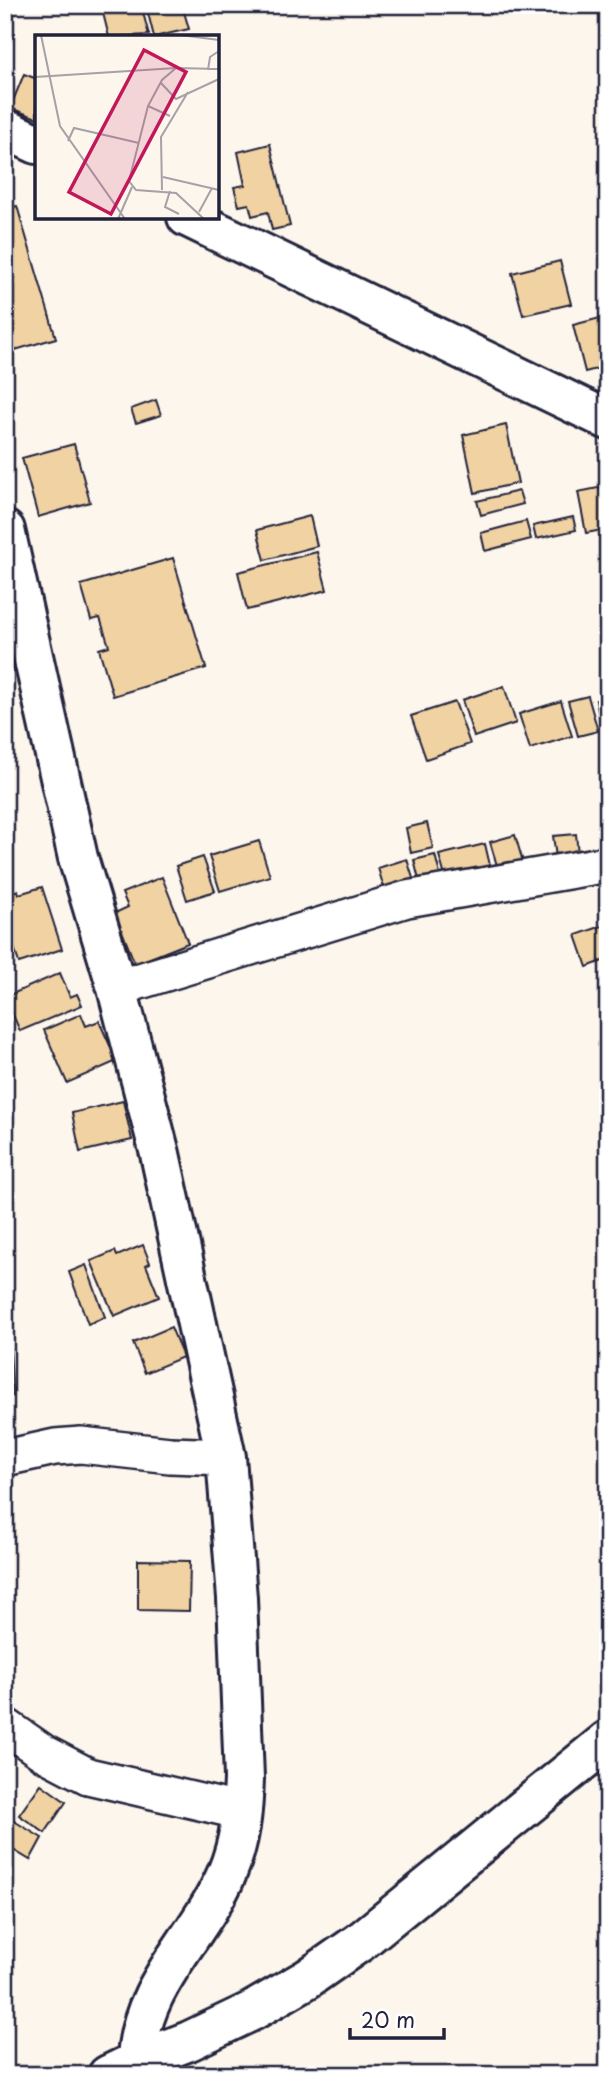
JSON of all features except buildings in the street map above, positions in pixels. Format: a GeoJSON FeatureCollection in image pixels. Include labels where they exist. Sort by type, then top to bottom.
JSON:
{"type":"FeatureCollection","features":[{"type":"Feature","properties":{"kind":"street"},"geometry":{"type":"LineString","coordinates":[[5,129],[35,143]]}},
{"type":"Feature","properties":{"kind":"street"},"geometry":{"type":"LineString","coordinates":[[191,219],[608,420]]}},
{"type":"Feature","properties":{"kind":"street"},"geometry":{"type":"LineString","coordinates":[[5,530],[78,858],[117,988],[160,1154],[226,1458],[237,1598],[244,1778],[243,1812],[237,1845],[227,1874],[213,1901],[153,1995],[122,2068]]}},
{"type":"Feature","properties":{"kind":"street"},"geometry":{"type":"LineString","coordinates":[[117,988],[407,899],[608,864]]}},
{"type":"Feature","properties":{"kind":"street"},"geometry":{"type":"LineString","coordinates":[[5,1458],[55,1447],[81,1445],[226,1458]]}},
{"type":"Feature","properties":{"kind":"street"},"geometry":{"type":"LineString","coordinates":[[5,1726],[55,1760],[88,1776],[243,1812]]}},
{"type":"Feature","properties":{"kind":"street"},"geometry":{"type":"LineString","coordinates":[[122,2068],[189,2041],[252,2011],[307,1979],[360,1942],[608,1740]]}}]}
